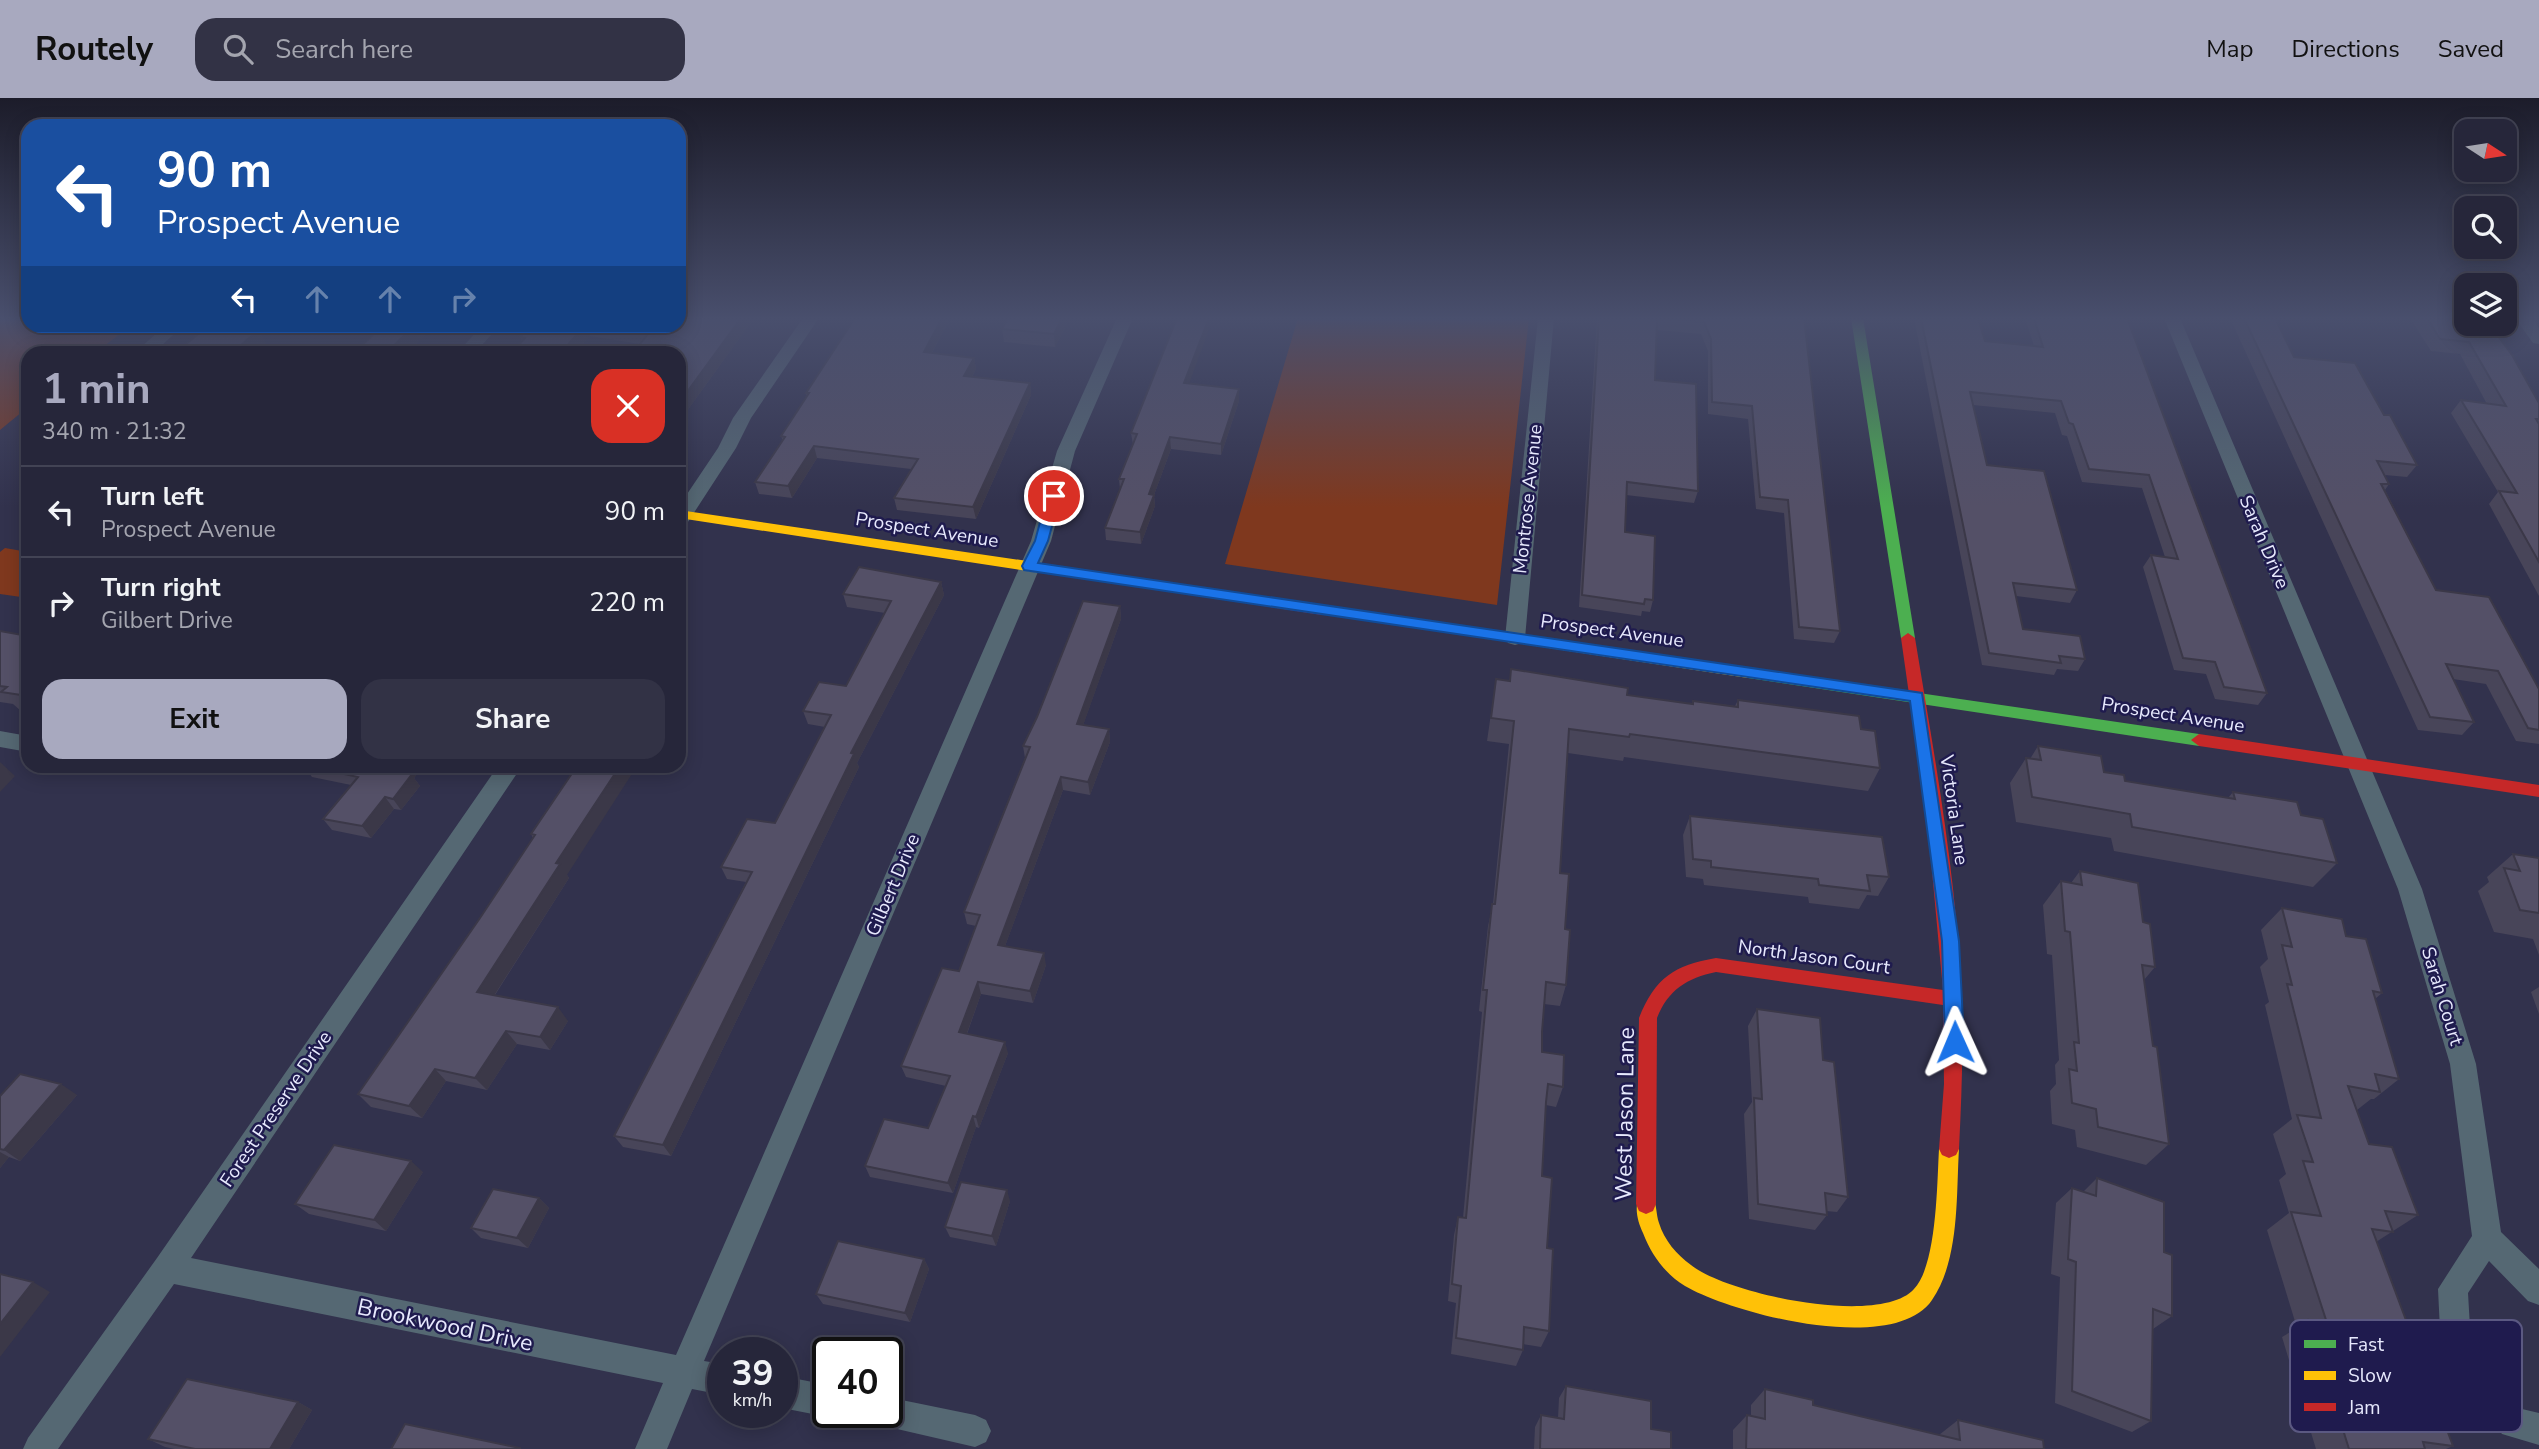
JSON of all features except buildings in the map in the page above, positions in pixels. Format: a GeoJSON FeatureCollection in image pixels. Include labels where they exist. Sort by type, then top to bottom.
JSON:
{"type":"FeatureCollection","features":[{"type":"Feature","properties":{"kind":"street"},"geometry":{"type":"LineString","coordinates":[[686,508],[767,381]]}},
{"type":"Feature","properties":{"kind":"street","name":"Gilbert Drive"},"geometry":{"type":"LineString","coordinates":[[651,1449],[1041,541],[1066,451],[1097,381]]}},
{"type":"Feature","properties":{"kind":"street","name":"Montrose Avenue"},"geometry":{"type":"LineString","coordinates":[[1515,638],[1540,381]]}},
{"type":"Feature","properties":{"kind":"street","name":"Victoria Lane"},"geometry":{"type":"LineString","coordinates":[[1867,381],[1917,696],[1951,941],[1954,999],[1955,1065],[1937,1259],[1926,1293],[1913,1305]]}},
{"type":"Feature","properties":{"kind":"street","name":"Sarah Drive"},"geometry":{"type":"LineString","coordinates":[[2198,381],[2359,764]]}},
{"type":"Feature","properties":{"kind":"street","name":"Prospect Avenue"},"geometry":{"type":"LineString","coordinates":[[686,518],[1917,696],[2539,791]]}},
{"type":"Feature","properties":{"kind":"street"},"geometry":{"type":"LineString","coordinates":[[0,739],[21,743]]}},
{"type":"Feature","properties":{"kind":"street","name":"Sarah Court"},"geometry":{"type":"LineString","coordinates":[[2359,764],[2410,889],[2463,1064],[2487,1239]]}},
{"type":"Feature","properties":{"kind":"street","name":"Forest Preserve Drive"},"geometry":{"type":"LineString","coordinates":[[39,1449],[167,1268],[506,773]]}},
{"type":"Feature","properties":{"kind":"street","name":"North Jason Court"},"geometry":{"type":"LineString","coordinates":[[1672,978],[1690,968],[1716,964],[1954,999]]}},
{"type":"Feature","properties":{"kind":"street","name":"West Jason Lane"},"geometry":{"type":"LineString","coordinates":[[1672,978],[1654,998],[1648,1018],[1646,1214],[1652,1237],[1663,1254],[1681,1271],[1703,1285],[1737,1298],[1853,1317],[1886,1317],[1913,1305]]}},
{"type":"Feature","properties":{"kind":"street"},"geometry":{"type":"LineString","coordinates":[[2454,1320],[2453,1289],[2487,1239],[2539,1290]]}},
{"type":"Feature","properties":{"kind":"street","name":"Brookwood Drive"},"geometry":{"type":"LineString","coordinates":[[167,1268],[707,1377]]}},
{"type":"Feature","properties":{"kind":"street"},"geometry":{"type":"LineString","coordinates":[[903,1416],[975,1431]]}},
{"type":"Feature","properties":{"kind":"shaded area"},"geometry":{"type":"Polygon","coordinates":[[[0,381],[21,381],[21,413],[0,430],[0,381]]]}},
{"type":"Feature","properties":{"kind":"shaded area"},"geometry":{"type":"Polygon","coordinates":[[[1279,381],[1522,381],[1497,605],[1225,564],[1279,381]]]}},
{"type":"Feature","properties":{"kind":"shaded area"},"geometry":{"type":"Polygon","coordinates":[[[5,548],[21,551],[21,597],[0,594],[0,552],[5,548]]]}},
{"type":"Feature","properties":{"kind":"traffic: fast"},"geometry":{"type":"LineString","coordinates":[[1867,381],[1908,638]]}},
{"type":"Feature","properties":{"kind":"traffic: fast"},"geometry":{"type":"LineString","coordinates":[[1748,673],[2199,740]]}},
{"type":"Feature","properties":{"kind":"traffic: slow"},"geometry":{"type":"LineString","coordinates":[[686,515],[1041,568]]}},
{"type":"Feature","properties":{"kind":"traffic: slow"},"geometry":{"type":"LineString","coordinates":[[1322,610],[1748,673]]}},
{"type":"Feature","properties":{"kind":"traffic: slow"},"geometry":{"type":"LineString","coordinates":[[1646,1204],[1650,1226],[1666,1255],[1691,1278],[1709,1287],[1758,1303],[1816,1314],[1844,1317],[1888,1315],[1916,1302],[1931,1282],[1943,1225],[1949,1149]]}},
{"type":"Feature","properties":{"kind":"traffic: jam"},"geometry":{"type":"LineString","coordinates":[[1041,568],[1322,610]]}},
{"type":"Feature","properties":{"kind":"traffic: jam"},"geometry":{"type":"LineString","coordinates":[[1908,638],[1937,828],[1950,956],[1953,1084],[1949,1149]]}},
{"type":"Feature","properties":{"kind":"traffic: jam"},"geometry":{"type":"LineString","coordinates":[[2199,740],[2539,791]]}},
{"type":"Feature","properties":{"kind":"traffic: jam"},"geometry":{"type":"LineString","coordinates":[[1646,1204],[1648,1018],[1659,996],[1673,980],[1692,970],[1716,965],[1953,999]]}},
{"type":"Feature","properties":{"kind":"route"},"geometry":{"type":"LineString","coordinates":[[1054,496],[1041,541],[1029,566],[1917,696],[1951,941],[1955,1042]]}}]}
